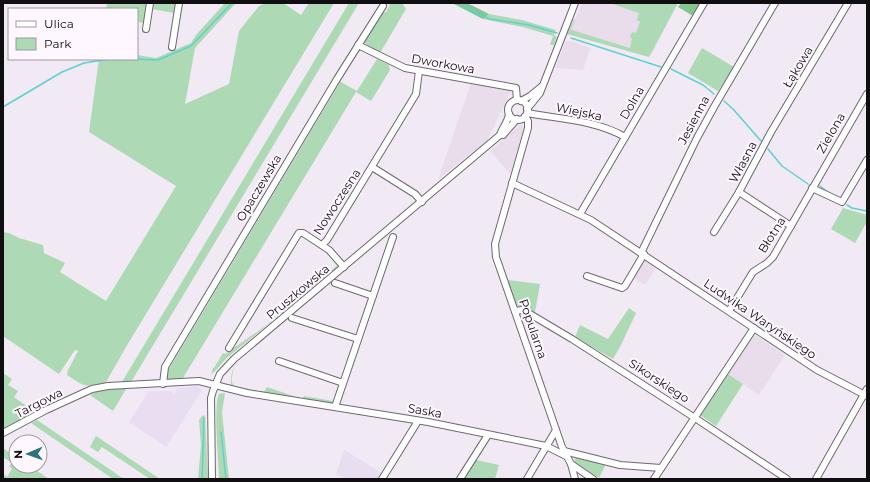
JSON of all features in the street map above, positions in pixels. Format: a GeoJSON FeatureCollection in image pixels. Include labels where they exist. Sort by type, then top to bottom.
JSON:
{"type":"FeatureCollection","features":[{"type":"Feature","properties":{"kind":"street"},"geometry":{"type":"LineString","coordinates":[[146,29],[150,3]]}},
{"type":"Feature","properties":{"kind":"street"},"geometry":{"type":"LineString","coordinates":[[172,47],[179,3]]}},
{"type":"Feature","properties":{"kind":"street"},"geometry":{"type":"LineString","coordinates":[[541,86],[529,97],[512,102],[509,105],[509,114],[517,119],[526,112],[540,93],[541,86],[575,3]]}},
{"type":"Feature","properties":{"kind":"street","name":"Dolna"},"geometry":{"type":"LineString","coordinates":[[580,214],[704,3]]}},
{"type":"Feature","properties":{"kind":"street","name":"Jesienna"},"geometry":{"type":"LineString","coordinates":[[643,254],[696,138],[775,3]]}},
{"type":"Feature","properties":{"kind":"street","name":"Łąkowa"},"geometry":{"type":"LineString","coordinates":[[766,141],[848,3]]}},
{"type":"Feature","properties":{"kind":"street","name":"Opaczewska"},"geometry":{"type":"LineString","coordinates":[[163,384],[165,367],[358,45],[383,6]]}},
{"type":"Feature","properties":{"kind":"street","name":"Dworkowa"},"geometry":{"type":"LineString","coordinates":[[358,45],[401,67],[515,88],[519,100]]}},
{"type":"Feature","properties":{"kind":"street","name":"Nowoczesna"},"geometry":{"type":"LineString","coordinates":[[230,348],[298,234],[302,233],[322,245],[326,240],[416,94],[419,71]]}},
{"type":"Feature","properties":{"kind":"street","name":"Zielona"},"geometry":{"type":"LineString","coordinates":[[813,186],[867,94]]}},
{"type":"Feature","properties":{"kind":"street"},"geometry":{"type":"LineString","coordinates":[[512,183],[528,128],[525,104],[519,100]]}},
{"type":"Feature","properties":{"kind":"street","name":"Wiejska"},"geometry":{"type":"LineString","coordinates":[[526,112],[601,127],[625,138]]}},
{"type":"Feature","properties":{"kind":"street","name":"Pruszkowska"},"geometry":{"type":"LineString","coordinates":[[500,135],[509,114]]}},
{"type":"Feature","properties":{"kind":"street","name":"Pruszkowska"},"geometry":{"type":"LineString","coordinates":[[215,384],[220,374],[230,363],[500,135],[504,134],[517,119]]}},
{"type":"Feature","properties":{"kind":"street","name":"Własna"},"geometry":{"type":"LineString","coordinates":[[714,232],[739,192],[766,141]]}},
{"type":"Feature","properties":{"kind":"street"},"geometry":{"type":"LineString","coordinates":[[813,186],[842,202],[867,160]]}},
{"type":"Feature","properties":{"kind":"street"},"geometry":{"type":"LineString","coordinates":[[372,167],[415,194],[422,202]]}},
{"type":"Feature","properties":{"kind":"street","name":"Ludwika Waryńskiego"},"geometry":{"type":"LineString","coordinates":[[512,183],[580,214],[643,254],[818,371],[865,395]]}},
{"type":"Feature","properties":{"kind":"street","name":"Popularna"},"geometry":{"type":"LineString","coordinates":[[512,183],[495,244],[497,261],[556,430],[565,454],[571,464],[575,479]]}},
{"type":"Feature","properties":{"kind":"street","name":"Błotna"},"geometry":{"type":"LineString","coordinates":[[729,311],[753,272],[773,257],[813,186]]}},
{"type":"Feature","properties":{"kind":"street","name":"Własna"},"geometry":{"type":"LineString","coordinates":[[739,192],[791,226]]}},
{"type":"Feature","properties":{"kind":"street"},"geometry":{"type":"LineString","coordinates":[[335,407],[394,237]]}},
{"type":"Feature","properties":{"kind":"street"},"geometry":{"type":"LineString","coordinates":[[322,245],[329,250],[344,267]]}},
{"type":"Feature","properties":{"kind":"street"},"geometry":{"type":"LineString","coordinates":[[588,276],[622,288],[625,286],[643,254]]}},
{"type":"Feature","properties":{"kind":"street"},"geometry":{"type":"LineString","coordinates":[[335,283],[373,296]]}},
{"type":"Feature","properties":{"kind":"street","name":"Sikorskiego"},"geometry":{"type":"LineString","coordinates":[[515,311],[523,311],[536,318],[695,418],[787,479]]}},
{"type":"Feature","properties":{"kind":"street"},"geometry":{"type":"LineString","coordinates":[[292,318],[358,339]]}},
{"type":"Feature","properties":{"kind":"street"},"geometry":{"type":"LineString","coordinates":[[654,479],[754,328]]}},
{"type":"Feature","properties":{"kind":"street"},"geometry":{"type":"LineString","coordinates":[[279,361],[343,383]]}},
{"type":"Feature","properties":{"kind":"street"},"geometry":{"type":"LineString","coordinates":[[163,384],[199,381],[215,384],[210,406],[212,478]]}},
{"type":"Feature","properties":{"kind":"street","name":"Targowa"},"geometry":{"type":"LineString","coordinates":[[3,434],[46,410],[85,392],[106,386],[163,384]]}},
{"type":"Feature","properties":{"kind":"street","name":"Saska"},"geometry":{"type":"LineString","coordinates":[[215,384],[247,393],[418,421],[546,446],[565,454],[620,465],[661,468]]}},
{"type":"Feature","properties":{"kind":"street"},"geometry":{"type":"LineString","coordinates":[[816,479],[865,395],[867,389]]}},
{"type":"Feature","properties":{"kind":"street"},"geometry":{"type":"LineString","coordinates":[[382,479],[418,421]]}},
{"type":"Feature","properties":{"kind":"street"},"geometry":{"type":"LineString","coordinates":[[527,479],[556,430]]}},
{"type":"Feature","properties":{"kind":"street"},"geometry":{"type":"LineString","coordinates":[[460,479],[488,435]]}},
{"type":"Feature","properties":{"kind":"street"},"geometry":{"type":"LineString","coordinates":[[571,464],[593,479]]}},
{"type":"Feature","properties":{"kind":"shaded area"},"geometry":{"type":"Polygon","coordinates":[[[582,3],[678,3],[651,55],[572,30],[571,29],[582,3]]]}},
{"type":"Feature","properties":{"kind":"shaded area"},"geometry":{"type":"Polygon","coordinates":[[[566,41],[571,41],[590,48],[583,70],[555,68],[566,41]]]}},
{"type":"Feature","properties":{"kind":"shaded area"},"geometry":{"type":"Polygon","coordinates":[[[471,83],[511,90],[487,141],[438,180],[471,83]]]}},
{"type":"Feature","properties":{"kind":"shaded area"},"geometry":{"type":"Polygon","coordinates":[[[520,125],[524,126],[511,175],[490,151],[520,125]]]}},
{"type":"Feature","properties":{"kind":"shaded area"},"geometry":{"type":"Polygon","coordinates":[[[643,259],[656,268],[645,285],[633,278],[643,259]]]}},
{"type":"Feature","properties":{"kind":"shaded area"},"geometry":{"type":"Polygon","coordinates":[[[754,334],[785,355],[759,395],[728,374],[754,334]]]}},
{"type":"Feature","properties":{"kind":"shaded area"},"geometry":{"type":"Polygon","coordinates":[[[197,386],[202,390],[166,447],[129,422],[149,391],[173,391],[172,393],[174,394],[177,388],[197,386]]]}},
{"type":"Feature","properties":{"kind":"shaded area"},"geometry":{"type":"Polygon","coordinates":[[[344,450],[382,473],[379,479],[345,479],[336,474],[344,450]]]}},
{"type":"Feature","properties":{"kind":"green space"},"geometry":{"type":"Polygon","coordinates":[[[107,3],[148,3],[145,23],[138,22],[138,8],[106,8],[107,3]]]}},
{"type":"Feature","properties":{"kind":"green space"},"geometry":{"type":"Polygon","coordinates":[[[153,3],[175,3],[174,13],[152,9],[153,3]]]}},
{"type":"Feature","properties":{"kind":"green space"},"geometry":{"type":"Polygon","coordinates":[[[225,3],[236,3],[195,48],[185,104],[229,84],[239,31],[259,6],[266,3],[283,3],[301,15],[309,3],[334,3],[106,382],[89,386],[85,385],[67,375],[78,351],[75,350],[59,374],[3,336],[3,232],[43,245],[44,253],[65,263],[60,272],[106,301],[176,186],[89,132],[99,60],[138,60],[138,55],[156,58],[191,43],[196,35],[225,3]]]}},
{"type":"Feature","properties":{"kind":"green space"},"geometry":{"type":"Polygon","coordinates":[[[349,3],[359,3],[131,382],[122,382],[349,3]]]}},
{"type":"Feature","properties":{"kind":"green space"},"geometry":{"type":"Polygon","coordinates":[[[388,3],[402,3],[406,9],[380,53],[365,43],[365,38],[381,13],[386,12],[390,5],[388,3]]]}},
{"type":"Feature","properties":{"kind":"green space"},"geometry":{"type":"Polygon","coordinates":[[[452,3],[467,3],[489,14],[483,19],[452,3]]]}},
{"type":"Feature","properties":{"kind":"green space"},"geometry":{"type":"Polygon","coordinates":[[[610,3],[678,3],[649,57],[567,34],[574,19],[572,30],[630,48],[632,38],[630,37],[632,32],[636,33],[640,22],[637,20],[639,13],[610,3]]]}},
{"type":"Feature","properties":{"kind":"green space"},"geometry":{"type":"Polygon","coordinates":[[[681,3],[701,3],[693,16],[678,7],[681,3]]]}},
{"type":"Feature","properties":{"kind":"green space"},"geometry":{"type":"Polygon","coordinates":[[[489,14],[522,20],[556,30],[554,35],[557,37],[554,45],[550,45],[553,36],[523,27],[483,19],[489,14]]]}},
{"type":"Feature","properties":{"kind":"green space"},"geometry":{"type":"Polygon","coordinates":[[[702,48],[734,67],[718,91],[688,73],[702,48]]]}},
{"type":"Feature","properties":{"kind":"green space"},"geometry":{"type":"Polygon","coordinates":[[[377,59],[389,65],[390,70],[371,101],[356,92],[183,380],[168,381],[166,379],[166,374],[339,84],[339,81],[357,91],[377,59]]]}},
{"type":"Feature","properties":{"kind":"green space"},"geometry":{"type":"Polygon","coordinates":[[[843,208],[867,215],[867,224],[855,243],[831,229],[843,208]]]}},
{"type":"Feature","properties":{"kind":"green space"},"geometry":{"type":"Polygon","coordinates":[[[339,264],[339,266],[312,288],[307,282],[303,285],[308,292],[228,357],[211,374],[213,368],[223,353],[225,354],[267,325],[306,292],[302,285],[309,279],[313,286],[339,264]]]}},
{"type":"Feature","properties":{"kind":"green space"},"geometry":{"type":"Polygon","coordinates":[[[507,280],[540,284],[535,312],[524,306],[515,304],[507,280]]]}},
{"type":"Feature","properties":{"kind":"green space"},"geometry":{"type":"Polygon","coordinates":[[[629,308],[636,313],[613,359],[575,337],[580,325],[608,339],[629,308]]]}},
{"type":"Feature","properties":{"kind":"green space"},"geometry":{"type":"Polygon","coordinates":[[[234,365],[232,379],[234,386],[264,392],[267,387],[302,399],[304,396],[333,401],[332,405],[231,387],[231,377],[234,365]]]}},
{"type":"Feature","properties":{"kind":"green space"},"geometry":{"type":"Polygon","coordinates":[[[3,373],[12,379],[8,385],[18,391],[14,397],[36,413],[3,430],[3,373]]]}},
{"type":"Feature","properties":{"kind":"green space"},"geometry":{"type":"Polygon","coordinates":[[[728,374],[743,384],[716,426],[700,415],[728,374]]]}},
{"type":"Feature","properties":{"kind":"green space"},"geometry":{"type":"Polygon","coordinates":[[[102,389],[126,389],[113,411],[90,395],[102,389]]]}},
{"type":"Feature","properties":{"kind":"green space"},"geometry":{"type":"Polygon","coordinates":[[[225,393],[222,412],[229,479],[219,479],[216,410],[219,394],[225,393]]]}},
{"type":"Feature","properties":{"kind":"green space"},"geometry":{"type":"Polygon","coordinates":[[[205,415],[208,479],[198,479],[201,445],[199,420],[205,415]]]}},
{"type":"Feature","properties":{"kind":"green space"},"geometry":{"type":"Polygon","coordinates":[[[37,420],[124,479],[113,479],[31,423],[37,420]]]}},
{"type":"Feature","properties":{"kind":"green space"},"geometry":{"type":"Polygon","coordinates":[[[96,436],[160,479],[150,479],[102,447],[98,452],[90,447],[96,436]]]}},
{"type":"Feature","properties":{"kind":"green space"},"geometry":{"type":"Polygon","coordinates":[[[3,448],[8,451],[8,460],[3,457],[3,448]]]}},
{"type":"Feature","properties":{"kind":"green space"},"geometry":{"type":"Polygon","coordinates":[[[576,456],[606,464],[599,478],[574,462],[576,456]]]}},
{"type":"Feature","properties":{"kind":"green space"},"geometry":{"type":"Polygon","coordinates":[[[476,460],[499,465],[495,479],[464,479],[476,460]]]}},
{"type":"Feature","properties":{"kind":"green space"},"geometry":{"type":"Polygon","coordinates":[[[3,474],[7,477],[9,474],[42,474],[49,479],[3,479],[3,474]]]}},
{"type":"Feature","properties":{"kind":"waterway"},"geometry":{"type":"LineString","coordinates":[[138,59],[158,60],[191,46],[232,3]]}},
{"type":"Feature","properties":{"kind":"waterway"},"geometry":{"type":"LineString","coordinates":[[461,3],[480,15],[490,19],[529,25],[557,33]]}},
{"type":"Feature","properties":{"kind":"waterway"},"geometry":{"type":"LineString","coordinates":[[571,38],[661,67]]}},
{"type":"Feature","properties":{"kind":"waterway"},"geometry":{"type":"LineString","coordinates":[[3,107],[62,72],[84,63],[104,60]]}},
{"type":"Feature","properties":{"kind":"waterway"},"geometry":{"type":"LineString","coordinates":[[671,69],[703,85],[714,94]]}},
{"type":"Feature","properties":{"kind":"waterway"},"geometry":{"type":"LineString","coordinates":[[724,101],[761,141]]}},
{"type":"Feature","properties":{"kind":"waterway"},"geometry":{"type":"LineString","coordinates":[[768,149],[782,166],[808,184]]}},
{"type":"Feature","properties":{"kind":"waterway"},"geometry":{"type":"LineString","coordinates":[[820,186],[829,193]]}},
{"type":"Feature","properties":{"kind":"waterway"},"geometry":{"type":"LineString","coordinates":[[847,205],[852,208],[867,211]]}},
{"type":"Feature","properties":{"kind":"waterway"},"geometry":{"type":"LineString","coordinates":[[202,479],[204,418]]}},
{"type":"Feature","properties":{"kind":"waterway"},"geometry":{"type":"LineString","coordinates":[[221,432],[226,479]]}}]}
